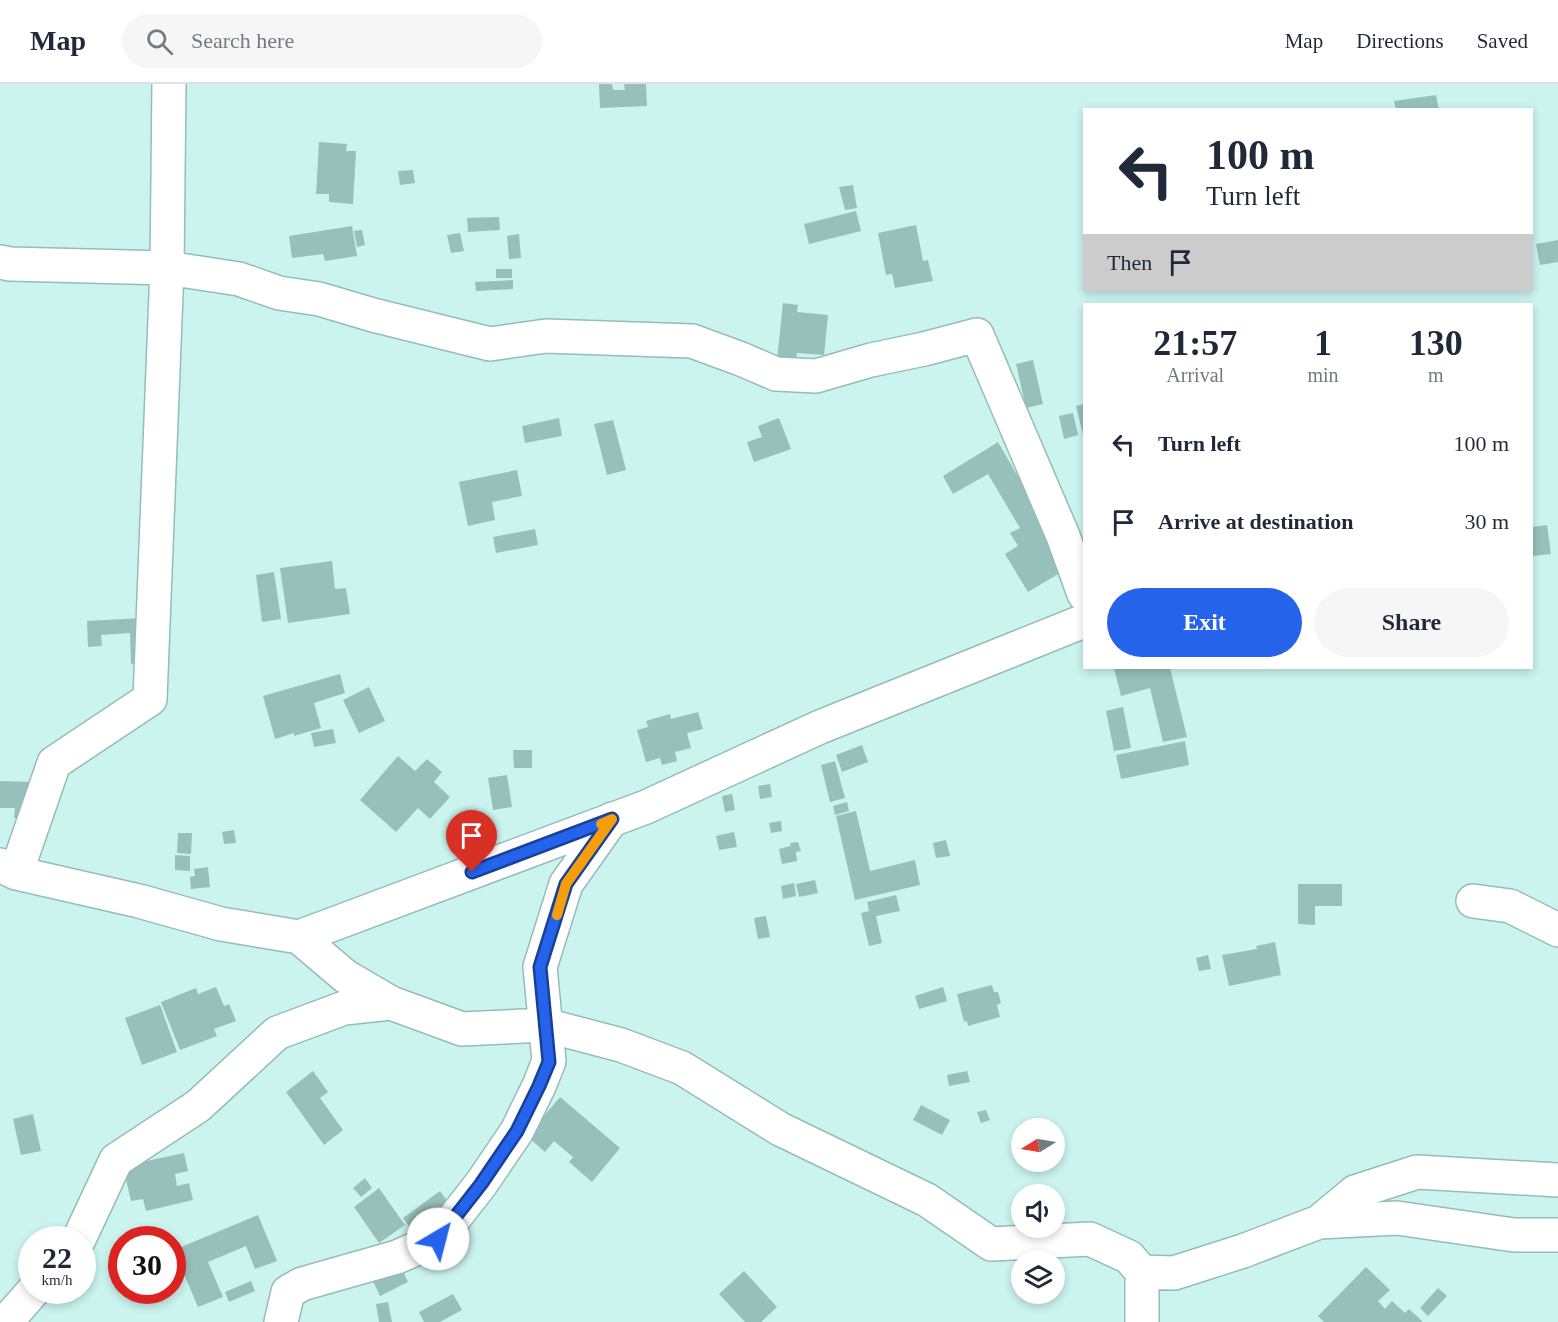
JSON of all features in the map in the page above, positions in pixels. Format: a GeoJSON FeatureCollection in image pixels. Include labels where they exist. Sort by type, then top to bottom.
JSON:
{"type":"FeatureCollection","features":[{"type":"Feature","properties":{"kind":"street"},"geometry":{"type":"LineString","coordinates":[[169,84],[167,268],[150,699],[54,763],[8,869],[221,924],[299,937],[646,807],[819,728],[1083,621]]}},
{"type":"Feature","properties":{"kind":"street"},"geometry":{"type":"LineString","coordinates":[[0,262],[167,268],[239,279],[279,293],[319,299],[490,344],[546,336],[692,341],[776,374],[816,376],[977,335],[1063,536],[1083,591]]}},
{"type":"Feature","properties":{"kind":"street"},"geometry":{"type":"LineString","coordinates":[[281,1322],[288,1292],[302,1284],[397,1257],[438,1239],[481,1184],[517,1131],[549,1062],[540,967],[566,884],[612,819]]}},
{"type":"Feature","properties":{"kind":"street"},"geometry":{"type":"LineString","coordinates":[[1473,901],[1510,906],[1558,930]]}},
{"type":"Feature","properties":{"kind":"street"},"geometry":{"type":"LineString","coordinates":[[299,937],[345,976],[391,1003],[462,1029],[545,1025],[621,1045],[682,1068],[780,1129],[927,1200],[991,1244],[1089,1239],[1129,1257],[1142,1272],[1142,1322]]}},
{"type":"Feature","properties":{"kind":"street"},"geometry":{"type":"LineString","coordinates":[[85,1226],[116,1160],[198,1107],[278,1033],[344,1008],[391,1003]]}},
{"type":"Feature","properties":{"kind":"street"},"geometry":{"type":"LineString","coordinates":[[1319,1222],[1355,1192],[1417,1172],[1558,1180]]}},
{"type":"Feature","properties":{"kind":"street"},"geometry":{"type":"LineString","coordinates":[[1142,1272],[1174,1273],[1244,1251],[1319,1222],[1397,1218],[1514,1235],[1558,1235]]}},
{"type":"Feature","properties":{"kind":"street"},"geometry":{"type":"LineString","coordinates":[[6,1322],[22,1304]]}},
{"type":"Feature","properties":{"kind":"building"},"geometry":{"type":"Polygon","coordinates":[[[599,84],[612,84],[613,90],[625,90],[624,84],[646,84],[647,106],[600,108],[599,84]]]}},
{"type":"Feature","properties":{"kind":"building"},"geometry":{"type":"Polygon","coordinates":[[[1436,95],[1439,108],[1396,108],[1394,101],[1436,95]]]}},
{"type":"Feature","properties":{"kind":"building"},"geometry":{"type":"Polygon","coordinates":[[[319,142],[347,144],[346,151],[356,151],[353,204],[329,202],[329,194],[316,194],[319,142]]]}},
{"type":"Feature","properties":{"kind":"building"},"geometry":{"type":"Polygon","coordinates":[[[413,170],[415,183],[400,185],[398,171],[413,170]]]}},
{"type":"Feature","properties":{"kind":"building"},"geometry":{"type":"Polygon","coordinates":[[[853,185],[857,208],[845,210],[839,187],[853,185]]]}},
{"type":"Feature","properties":{"kind":"building"},"geometry":{"type":"Polygon","coordinates":[[[856,211],[861,231],[809,244],[804,224],[856,211]]]}},
{"type":"Feature","properties":{"kind":"building"},"geometry":{"type":"Polygon","coordinates":[[[499,217],[500,230],[468,232],[467,218],[499,217]]]}},
{"type":"Feature","properties":{"kind":"building"},"geometry":{"type":"Polygon","coordinates":[[[916,225],[923,261],[928,260],[933,281],[895,288],[892,274],[886,275],[878,233],[916,225]]]}},
{"type":"Feature","properties":{"kind":"building"},"geometry":{"type":"Polygon","coordinates":[[[352,226],[357,256],[325,261],[323,254],[292,258],[289,236],[352,226]]]}},
{"type":"Feature","properties":{"kind":"building"},"geometry":{"type":"Polygon","coordinates":[[[362,230],[365,245],[357,247],[354,231],[362,230]]]}},
{"type":"Feature","properties":{"kind":"building"},"geometry":{"type":"Polygon","coordinates":[[[460,233],[464,251],[451,253],[447,235],[460,233]]]}},
{"type":"Feature","properties":{"kind":"building"},"geometry":{"type":"Polygon","coordinates":[[[519,234],[521,258],[509,259],[507,236],[519,234]]]}},
{"type":"Feature","properties":{"kind":"building"},"geometry":{"type":"Polygon","coordinates":[[[1558,240],[1558,262],[1540,265],[1536,244],[1558,240]]]}},
{"type":"Feature","properties":{"kind":"building"},"geometry":{"type":"Polygon","coordinates":[[[496,269],[512,269],[512,278],[496,278],[496,269]]]}},
{"type":"Feature","properties":{"kind":"building"},"geometry":{"type":"Polygon","coordinates":[[[513,280],[513,289],[476,291],[475,282],[513,280]]]}},
{"type":"Feature","properties":{"kind":"building"},"geometry":{"type":"Polygon","coordinates":[[[783,303],[798,305],[797,312],[828,315],[824,355],[797,353],[796,362],[777,360],[783,303]]]}},
{"type":"Feature","properties":{"kind":"building"},"geometry":{"type":"Polygon","coordinates":[[[1033,360],[1043,404],[1026,408],[1016,364],[1033,360]]]}},
{"type":"Feature","properties":{"kind":"building"},"geometry":{"type":"Polygon","coordinates":[[[1083,404],[1083,435],[1076,406],[1083,404]]]}},
{"type":"Feature","properties":{"kind":"building"},"geometry":{"type":"Polygon","coordinates":[[[1073,413],[1078,435],[1064,439],[1059,416],[1073,413]]]}},
{"type":"Feature","properties":{"kind":"building"},"geometry":{"type":"Polygon","coordinates":[[[559,418],[562,436],[525,443],[522,426],[559,418]]]}},
{"type":"Feature","properties":{"kind":"building"},"geometry":{"type":"Polygon","coordinates":[[[779,418],[791,449],[754,462],[747,442],[762,437],[758,426],[779,418]]]}},
{"type":"Feature","properties":{"kind":"building"},"geometry":{"type":"Polygon","coordinates":[[[613,420],[626,470],[607,475],[594,424],[613,420]]]}},
{"type":"Feature","properties":{"kind":"building"},"geometry":{"type":"Polygon","coordinates":[[[998,442],[1042,518],[1037,521],[1065,570],[1028,592],[1005,554],[1018,546],[1010,533],[1020,528],[988,474],[953,494],[943,476],[998,442]]]}},
{"type":"Feature","properties":{"kind":"building"},"geometry":{"type":"Polygon","coordinates":[[[517,470],[522,496],[492,502],[495,520],[468,526],[459,482],[517,470]]]}},
{"type":"Feature","properties":{"kind":"building"},"geometry":{"type":"Polygon","coordinates":[[[1547,525],[1551,554],[1533,556],[1533,527],[1547,525]]]}},
{"type":"Feature","properties":{"kind":"building"},"geometry":{"type":"Polygon","coordinates":[[[535,529],[538,545],[496,553],[493,537],[535,529]]]}},
{"type":"Feature","properties":{"kind":"building"},"geometry":{"type":"Polygon","coordinates":[[[332,561],[335,589],[346,588],[350,614],[288,623],[280,568],[332,561]]]}},
{"type":"Feature","properties":{"kind":"building"},"geometry":{"type":"Polygon","coordinates":[[[274,572],[281,619],[262,622],[256,575],[274,572]]]}},
{"type":"Feature","properties":{"kind":"building"},"geometry":{"type":"Polygon","coordinates":[[[142,618],[145,662],[131,664],[130,633],[101,635],[102,646],[88,647],[87,621],[142,618]]]}},
{"type":"Feature","properties":{"kind":"building"},"geometry":{"type":"Polygon","coordinates":[[[1114,669],[1170,669],[1187,737],[1163,742],[1150,688],[1121,696],[1114,669]]]}},
{"type":"Feature","properties":{"kind":"building"},"geometry":{"type":"Polygon","coordinates":[[[340,674],[345,693],[314,703],[321,728],[275,739],[263,696],[340,674]]]}},
{"type":"Feature","properties":{"kind":"building"},"geometry":{"type":"Polygon","coordinates":[[[369,687],[385,721],[359,733],[343,700],[369,687]]]}},
{"type":"Feature","properties":{"kind":"building"},"geometry":{"type":"Polygon","coordinates":[[[1123,707],[1131,748],[1114,751],[1106,711],[1123,707]]]}},
{"type":"Feature","properties":{"kind":"building"},"geometry":{"type":"Polygon","coordinates":[[[698,712],[703,729],[687,733],[691,748],[675,752],[677,761],[662,765],[660,758],[646,762],[637,730],[648,727],[646,721],[670,714],[671,719],[698,712]]]}},
{"type":"Feature","properties":{"kind":"building"},"geometry":{"type":"Polygon","coordinates":[[[333,729],[336,743],[314,747],[311,733],[333,729]]]}},
{"type":"Feature","properties":{"kind":"building"},"geometry":{"type":"Polygon","coordinates":[[[1185,741],[1189,765],[1121,779],[1116,755],[1185,741]]]}},
{"type":"Feature","properties":{"kind":"building"},"geometry":{"type":"Polygon","coordinates":[[[862,745],[868,762],[842,772],[836,755],[862,745]]]}},
{"type":"Feature","properties":{"kind":"building"},"geometry":{"type":"Polygon","coordinates":[[[513,750],[532,750],[532,768],[514,768],[513,750]]]}},
{"type":"Feature","properties":{"kind":"building"},"geometry":{"type":"Polygon","coordinates":[[[398,756],[415,771],[427,759],[442,772],[434,782],[450,797],[430,819],[418,808],[396,832],[360,800],[398,756]]]}},
{"type":"Feature","properties":{"kind":"building"},"geometry":{"type":"Polygon","coordinates":[[[835,761],[845,798],[830,802],[821,765],[835,761]]]}},
{"type":"Feature","properties":{"kind":"building"},"geometry":{"type":"Polygon","coordinates":[[[507,775],[512,807],[493,810],[488,778],[507,775]]]}},
{"type":"Feature","properties":{"kind":"building"},"geometry":{"type":"Polygon","coordinates":[[[0,781],[36,782],[30,818],[14,818],[15,808],[0,808],[0,781]]]}},
{"type":"Feature","properties":{"kind":"building"},"geometry":{"type":"Polygon","coordinates":[[[770,784],[772,797],[760,799],[758,786],[770,784]]]}},
{"type":"Feature","properties":{"kind":"building"},"geometry":{"type":"Polygon","coordinates":[[[732,794],[735,810],[725,812],[722,796],[732,794]]]}},
{"type":"Feature","properties":{"kind":"building"},"geometry":{"type":"Polygon","coordinates":[[[847,802],[849,811],[835,815],[833,806],[847,802]]]}},
{"type":"Feature","properties":{"kind":"building"},"geometry":{"type":"Polygon","coordinates":[[[856,811],[870,871],[915,860],[920,885],[855,900],[836,816],[856,811]]]}},
{"type":"Feature","properties":{"kind":"building"},"geometry":{"type":"Polygon","coordinates":[[[781,821],[782,831],[771,833],[769,823],[781,821]]]}},
{"type":"Feature","properties":{"kind":"building"},"geometry":{"type":"Polygon","coordinates":[[[234,830],[236,843],[224,844],[222,832],[234,830]]]}},
{"type":"Feature","properties":{"kind":"building"},"geometry":{"type":"Polygon","coordinates":[[[734,832],[737,847],[719,850],[716,836],[734,832]]]}},
{"type":"Feature","properties":{"kind":"building"},"geometry":{"type":"Polygon","coordinates":[[[178,833],[192,833],[191,854],[177,853],[178,833]]]}},
{"type":"Feature","properties":{"kind":"building"},"geometry":{"type":"Polygon","coordinates":[[[946,840],[950,856],[936,858],[933,843],[946,840]]]}},
{"type":"Feature","properties":{"kind":"building"},"geometry":{"type":"Polygon","coordinates":[[[798,842],[801,851],[796,852],[797,861],[782,864],[779,849],[791,846],[790,843],[798,842]]]}},
{"type":"Feature","properties":{"kind":"building"},"geometry":{"type":"Polygon","coordinates":[[[175,855],[190,856],[190,871],[175,870],[175,855]]]}},
{"type":"Feature","properties":{"kind":"building"},"geometry":{"type":"Polygon","coordinates":[[[208,867],[210,887],[191,889],[190,877],[195,876],[194,869],[208,867]]]}},
{"type":"Feature","properties":{"kind":"building"},"geometry":{"type":"Polygon","coordinates":[[[815,880],[818,893],[799,897],[796,884],[815,880]]]}},
{"type":"Feature","properties":{"kind":"building"},"geometry":{"type":"Polygon","coordinates":[[[794,883],[796,896],[783,899],[781,886],[794,883]]]}},
{"type":"Feature","properties":{"kind":"building"},"geometry":{"type":"Polygon","coordinates":[[[1298,884],[1342,884],[1342,906],[1315,906],[1315,925],[1298,924],[1298,884]]]}},
{"type":"Feature","properties":{"kind":"building"},"geometry":{"type":"Polygon","coordinates":[[[896,895],[900,911],[876,916],[882,943],[869,946],[861,913],[869,911],[867,902],[896,895]]]}},
{"type":"Feature","properties":{"kind":"building"},"geometry":{"type":"Polygon","coordinates":[[[766,916],[770,937],[758,939],[754,918],[766,916]]]}},
{"type":"Feature","properties":{"kind":"building"},"geometry":{"type":"Polygon","coordinates":[[[1275,942],[1281,975],[1229,986],[1222,955],[1257,949],[1256,946],[1275,942]]]}},
{"type":"Feature","properties":{"kind":"building"},"geometry":{"type":"Polygon","coordinates":[[[1208,955],[1211,969],[1199,971],[1196,958],[1208,955]]]}},
{"type":"Feature","properties":{"kind":"building"},"geometry":{"type":"Polygon","coordinates":[[[992,985],[994,992],[998,992],[1001,1003],[997,1005],[1000,1017],[968,1026],[967,1021],[964,1022],[957,994],[992,985]]]}},
{"type":"Feature","properties":{"kind":"building"},"geometry":{"type":"Polygon","coordinates":[[[216,987],[224,1006],[229,1004],[236,1021],[214,1029],[217,1036],[180,1050],[161,1002],[196,988],[198,994],[216,987]]]}},
{"type":"Feature","properties":{"kind":"building"},"geometry":{"type":"Polygon","coordinates":[[[943,987],[947,1001],[919,1009],[915,996],[943,987]]]}},
{"type":"Feature","properties":{"kind":"building"},"geometry":{"type":"Polygon","coordinates":[[[160,1005],[177,1052],[142,1065],[125,1018],[160,1005]]]}},
{"type":"Feature","properties":{"kind":"building"},"geometry":{"type":"Polygon","coordinates":[[[313,1071],[328,1092],[320,1098],[343,1130],[324,1145],[286,1092],[313,1071]]]}},
{"type":"Feature","properties":{"kind":"building"},"geometry":{"type":"Polygon","coordinates":[[[967,1071],[970,1082],[949,1086],[947,1075],[967,1071]]]}},
{"type":"Feature","properties":{"kind":"building"},"geometry":{"type":"Polygon","coordinates":[[[560,1097],[620,1148],[592,1182],[569,1162],[573,1157],[554,1141],[545,1152],[527,1136],[560,1097]]]}},
{"type":"Feature","properties":{"kind":"building"},"geometry":{"type":"Polygon","coordinates":[[[921,1105],[950,1120],[942,1135],[913,1120],[921,1105]]]}},
{"type":"Feature","properties":{"kind":"building"},"geometry":{"type":"Polygon","coordinates":[[[986,1110],[990,1120],[981,1123],[977,1112],[986,1110]]]}},
{"type":"Feature","properties":{"kind":"building"},"geometry":{"type":"Polygon","coordinates":[[[33,1114],[41,1151],[21,1155],[13,1119],[33,1114]]]}},
{"type":"Feature","properties":{"kind":"building"},"geometry":{"type":"Polygon","coordinates":[[[184,1153],[188,1171],[175,1174],[177,1186],[189,1183],[193,1200],[146,1211],[143,1199],[131,1201],[123,1166],[184,1153]]]}},
{"type":"Feature","properties":{"kind":"building"},"geometry":{"type":"Polygon","coordinates":[[[365,1178],[372,1188],[361,1197],[353,1188],[365,1178]]]}},
{"type":"Feature","properties":{"kind":"building"},"geometry":{"type":"Polygon","coordinates":[[[379,1188],[405,1225],[379,1243],[354,1207],[379,1188]]]}},
{"type":"Feature","properties":{"kind":"building"},"geometry":{"type":"Polygon","coordinates":[[[440,1191],[451,1206],[414,1233],[403,1218],[440,1191]]]}},
{"type":"Feature","properties":{"kind":"building"},"geometry":{"type":"Polygon","coordinates":[[[258,1215],[277,1261],[255,1269],[246,1246],[208,1262],[223,1297],[198,1307],[186,1279],[186,1245],[258,1215]]]}},
{"type":"Feature","properties":{"kind":"building"},"geometry":{"type":"Polygon","coordinates":[[[401,1267],[408,1282],[380,1296],[373,1281],[401,1267]]]}},
{"type":"Feature","properties":{"kind":"building"},"geometry":{"type":"Polygon","coordinates":[[[1366,1267],[1390,1290],[1378,1301],[1385,1309],[1392,1301],[1405,1313],[1409,1309],[1423,1322],[1324,1322],[1318,1316],[1366,1267]]]}},
{"type":"Feature","properties":{"kind":"building"},"geometry":{"type":"Polygon","coordinates":[[[744,1271],[777,1307],[761,1322],[745,1322],[719,1294],[744,1271]]]}},
{"type":"Feature","properties":{"kind":"building"},"geometry":{"type":"Polygon","coordinates":[[[251,1281],[255,1291],[229,1302],[225,1292],[251,1281]]]}},
{"type":"Feature","properties":{"kind":"building"},"geometry":{"type":"Polygon","coordinates":[[[1438,1288],[1447,1296],[1428,1316],[1420,1308],[1438,1288]]]}},
{"type":"Feature","properties":{"kind":"building"},"geometry":{"type":"Polygon","coordinates":[[[453,1294],[462,1310],[440,1322],[424,1322],[419,1312],[453,1294]]]}},
{"type":"Feature","properties":{"kind":"building"},"geometry":{"type":"Polygon","coordinates":[[[388,1302],[392,1322],[379,1322],[376,1304],[388,1302]]]}},
{"type":"Feature","properties":{"kind":"slow traffic"},"geometry":{"type":"LineString","coordinates":[[557,915],[566,884],[612,819],[601,824]]}},
{"type":"Feature","properties":{"kind":"route"},"geometry":{"type":"LineString","coordinates":[[438,1239],[481,1184],[517,1131],[549,1062],[540,967],[566,884],[612,819],[472,872]]}}]}
